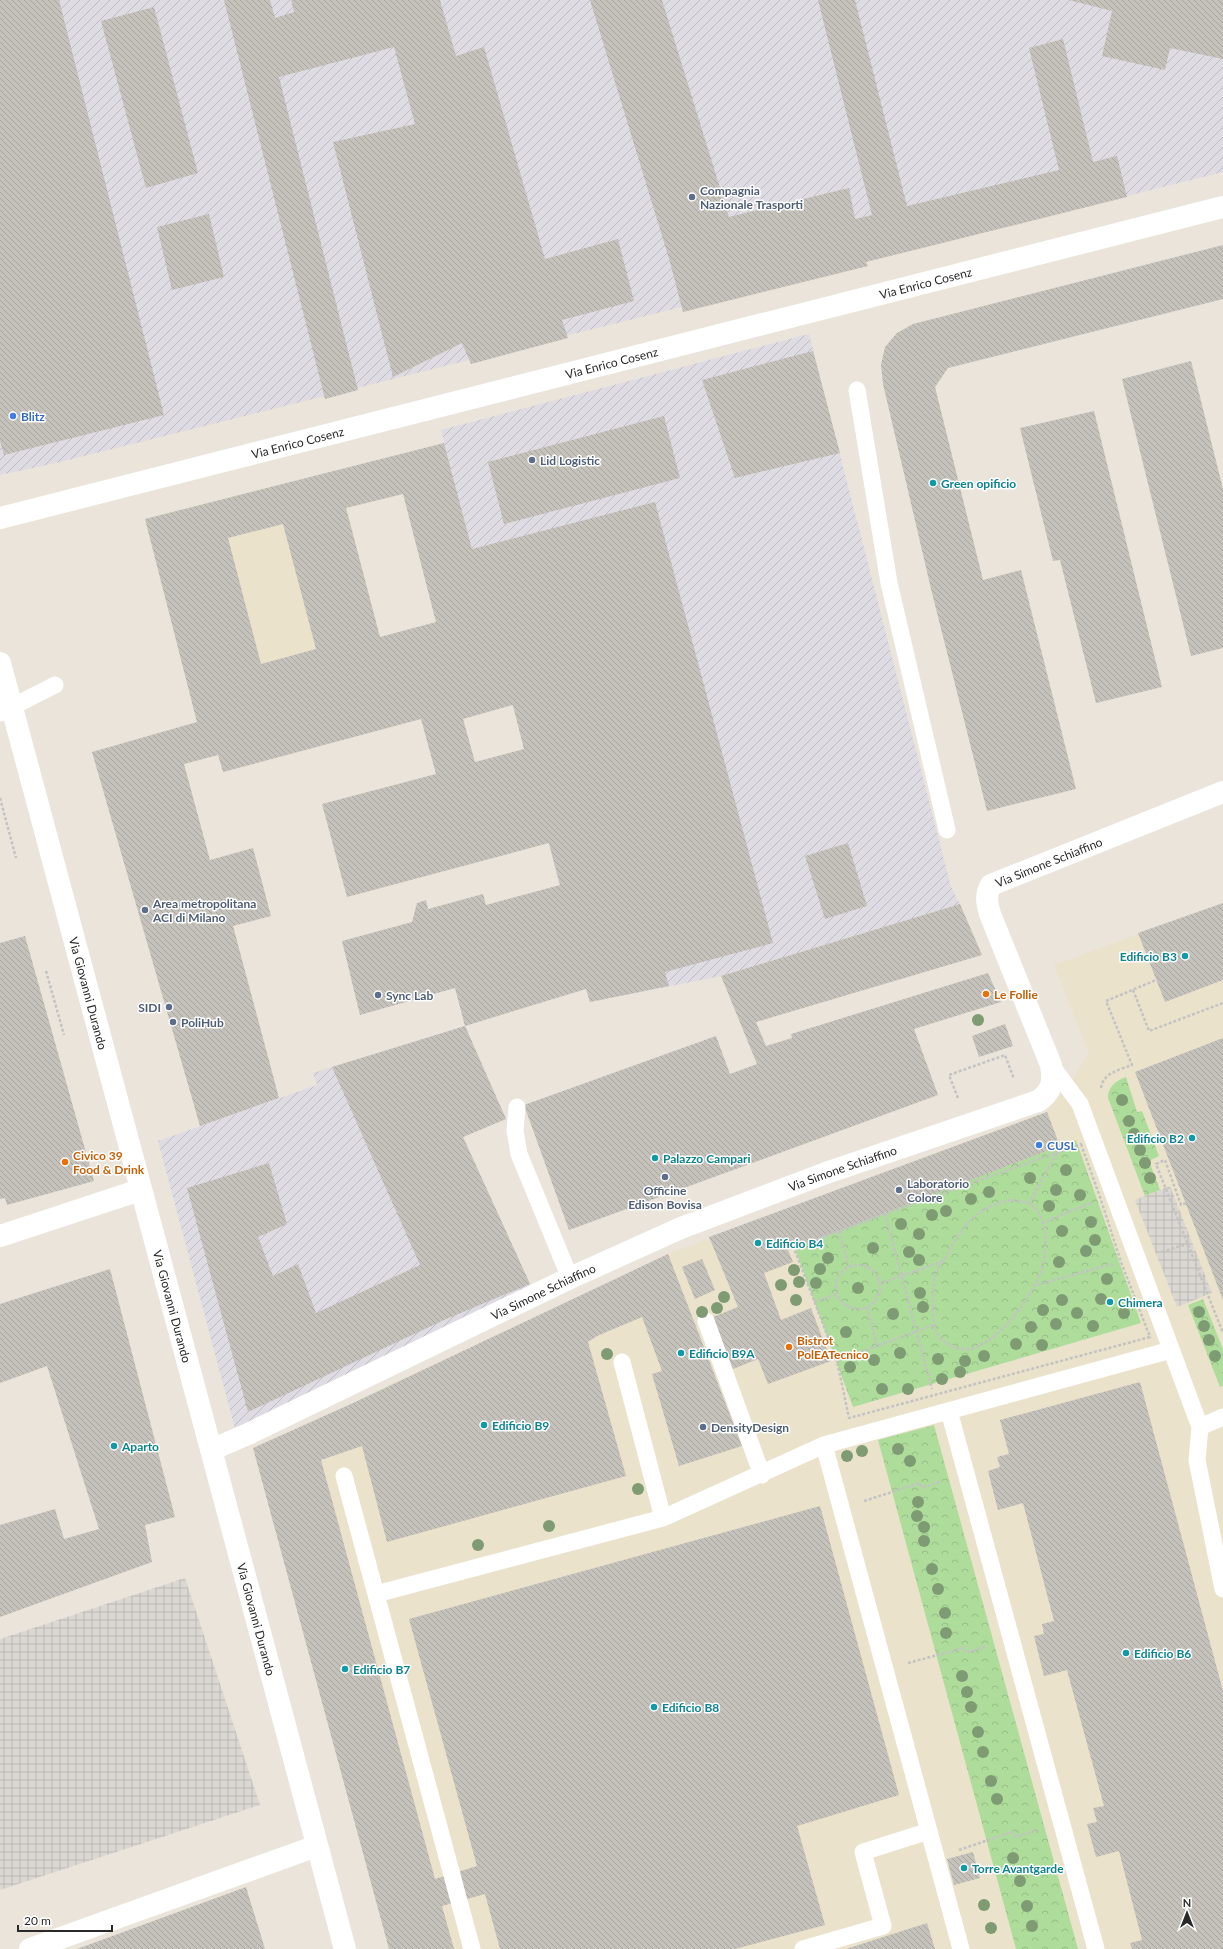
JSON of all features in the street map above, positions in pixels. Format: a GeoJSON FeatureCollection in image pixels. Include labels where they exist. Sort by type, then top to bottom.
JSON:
{"type":"FeatureCollection","features":[{"type":"Feature","properties":{"kind":"street","name":"Via Enrico Cosenz"},"geometry":{"type":"LineString","coordinates":[[1,515],[1223,207]]}},
{"type":"Feature","properties":{"kind":"street","name":"Via Giovanni Durando"},"geometry":{"type":"LineString","coordinates":[[0,663],[6,710],[140,1190],[346,1949]]}},
{"type":"Feature","properties":{"kind":"street","name":"Via Simone Schiaffino"},"geometry":{"type":"LineString","coordinates":[[211,1450],[248,1434],[570,1278],[681,1228],[826,1173],[1038,1101],[1051,1090],[1053,1080],[1051,1065],[990,914],[987,891],[991,885],[1223,792]]}},
{"type":"Feature","properties":{"kind":"street"},"geometry":{"type":"LineString","coordinates":[[0,1236],[140,1190]]}},
{"type":"Feature","properties":{"kind":"street"},"geometry":{"type":"LineString","coordinates":[[30,1949],[312,1848]]}},
{"type":"Feature","properties":{"kind":"lane"},"geometry":{"type":"LineString","coordinates":[[857,390],[889,583],[947,830]]}},
{"type":"Feature","properties":{"kind":"lane"},"geometry":{"type":"LineString","coordinates":[[6,710],[55,685]]}},
{"type":"Feature","properties":{"kind":"lane"},"geometry":{"type":"LineString","coordinates":[[1051,1065],[1080,1104],[1200,1427],[1197,1460],[1223,1589]]}},
{"type":"Feature","properties":{"kind":"lane"},"geometry":{"type":"LineString","coordinates":[[517,1107],[515,1131],[519,1154],[570,1278]]}},
{"type":"Feature","properties":{"kind":"lane"},"geometry":{"type":"LineString","coordinates":[[706,1321],[762,1475]]}},
{"type":"Feature","properties":{"kind":"lane"},"geometry":{"type":"LineString","coordinates":[[376,1594],[663,1518],[762,1475],[824,1445],[1171,1350]]}},
{"type":"Feature","properties":{"kind":"lane"},"geometry":{"type":"LineString","coordinates":[[622,1362],[663,1518]]}},
{"type":"Feature","properties":{"kind":"lane"},"geometry":{"type":"LineString","coordinates":[[948,1411],[1096,1949]]}},
{"type":"Feature","properties":{"kind":"lane"},"geometry":{"type":"LineString","coordinates":[[1200,1427],[1223,1417]]}},
{"type":"Feature","properties":{"kind":"lane"},"geometry":{"type":"LineString","coordinates":[[824,1445],[960,1948]]}},
{"type":"Feature","properties":{"kind":"lane"},"geometry":{"type":"LineString","coordinates":[[344,1476],[472,1949]]}},
{"type":"Feature","properties":{"kind":"lane"},"geometry":{"type":"LineString","coordinates":[[803,1949],[883,1926],[863,1852],[929,1831]]}},
{"type":"Feature","properties":{"kind":"path"},"geometry":{"type":"LineString","coordinates":[[0,798],[16,858]]}},
{"type":"Feature","properties":{"kind":"path"},"geometry":{"type":"LineString","coordinates":[[46,970],[64,1035]]}},
{"type":"Feature","properties":{"kind":"path"},"geometry":{"type":"LineString","coordinates":[[1100,1093],[1102,1082],[1111,1073],[1132,1065],[1106,1001],[1156,980]]}},
{"type":"Feature","properties":{"kind":"path"},"geometry":{"type":"LineString","coordinates":[[1133,990],[1149,1031],[1223,1003]]}},
{"type":"Feature","properties":{"kind":"path"},"geometry":{"type":"LineString","coordinates":[[958,1099],[949,1075],[1005,1054],[1014,1079]]}},
{"type":"Feature","properties":{"kind":"path"},"geometry":{"type":"LineString","coordinates":[[1042,1223],[1101,1200],[1121,1262],[1150,1337],[850,1418],[837,1361],[794,1248],[1067,1149]]}},
{"type":"Feature","properties":{"kind":"path"},"geometry":{"type":"LineString","coordinates":[[1029,1204],[1057,1153]]}},
{"type":"Feature","properties":{"kind":"path"},"geometry":{"type":"LineString","coordinates":[[1186,1203],[1181,1205],[1165,1160],[1156,1164],[1223,1333]]}},
{"type":"Feature","properties":{"kind":"path"},"geometry":{"type":"LineString","coordinates":[[1012,1200],[1029,1204],[1040,1214],[1042,1223],[1045,1248],[1042,1268],[1023,1304],[1010,1322],[991,1337],[973,1348],[954,1348],[942,1340],[934,1325],[933,1293],[935,1280],[943,1261],[960,1230],[984,1211],[998,1203],[1012,1200]]}},
{"type":"Feature","properties":{"kind":"path"},"geometry":{"type":"LineString","coordinates":[[885,1214],[934,1396]]}},
{"type":"Feature","properties":{"kind":"path"},"geometry":{"type":"LineString","coordinates":[[839,1231],[850,1267]]}},
{"type":"Feature","properties":{"kind":"path"},"geometry":{"type":"LineString","coordinates":[[1162,1252],[1187,1244]]}},
{"type":"Feature","properties":{"kind":"path"},"geometry":{"type":"LineString","coordinates":[[1159,1246],[1164,1259]]}},
{"type":"Feature","properties":{"kind":"path"},"geometry":{"type":"LineString","coordinates":[[879,1284],[943,1261]]}},
{"type":"Feature","properties":{"kind":"path"},"geometry":{"type":"LineString","coordinates":[[1033,1286],[1121,1262]]}},
{"type":"Feature","properties":{"kind":"path"},"geometry":{"type":"LineString","coordinates":[[865,1266],[872,1270],[879,1284],[878,1295],[873,1304],[867,1308],[859,1309],[846,1306],[837,1294],[836,1286],[838,1279],[843,1271],[850,1267],[865,1266]]}},
{"type":"Feature","properties":{"kind":"path"},"geometry":{"type":"LineString","coordinates":[[814,1302],[837,1294]]}},
{"type":"Feature","properties":{"kind":"path"},"geometry":{"type":"LineString","coordinates":[[867,1308],[877,1346]]}},
{"type":"Feature","properties":{"kind":"path"},"geometry":{"type":"LineString","coordinates":[[837,1361],[934,1325]]}},
{"type":"Feature","properties":{"kind":"path"},"geometry":{"type":"LineString","coordinates":[[841,1509],[920,1483],[922,1488],[966,1474]]}},
{"type":"Feature","properties":{"kind":"path"},"geometry":{"type":"LineString","coordinates":[[885,1670],[964,1648],[967,1653],[1011,1639]]}},
{"type":"Feature","properties":{"kind":"path"},"geometry":{"type":"LineString","coordinates":[[936,1858],[1012,1832],[1015,1837],[1061,1823]]}},
{"type":"Feature","properties":{"kind":"shaded area"},"geometry":{"type":"Polygon","coordinates":[[[0,0],[1223,0],[1223,172],[56,463],[0,475],[0,0]]]}},
{"type":"Feature","properties":{"kind":"shaded area"},"geometry":{"type":"Polygon","coordinates":[[[809,334],[951,887],[960,904],[721,976],[590,1002],[441,430],[809,334]]]}},
{"type":"Feature","properties":{"kind":"shaded area"},"geometry":{"type":"Polygon","coordinates":[[[337,470],[380,637],[197,722],[145,519],[337,470]]]}},
{"type":"Feature","properties":{"kind":"shaded area"},"geometry":{"type":"Polygon","coordinates":[[[1223,903],[1223,1949],[389,1949],[253,1448],[351,1404],[668,1254],[1046,1112],[1068,1086],[1089,1054],[1054,965],[1223,903]]]}},
{"type":"Feature","properties":{"kind":"shaded area"},"geometry":{"type":"Polygon","coordinates":[[[465,1026],[506,1119],[463,1137],[534,1293],[237,1436],[158,1141],[317,1085],[313,1073],[465,1026]]]}},
{"type":"Feature","properties":{"kind":"shaded area"},"geometry":{"type":"Polygon","coordinates":[[[1170,1186],[1212,1293],[1177,1307],[1135,1200],[1170,1186]]]}},
{"type":"Feature","properties":{"kind":"shaded area"},"geometry":{"type":"Polygon","coordinates":[[[185,1578],[260,1805],[0,1890],[0,1639],[185,1578]]]}},
{"type":"Feature","properties":{"kind":"green space"},"geometry":{"type":"Polygon","coordinates":[[[1126,1077],[1137,1112],[1142,1111],[1159,1156],[1149,1161],[1160,1190],[1145,1196],[1108,1098],[1109,1090],[1113,1084],[1126,1077]]]}},
{"type":"Feature","properties":{"kind":"green space"},"geometry":{"type":"Polygon","coordinates":[[[1076,1140],[1141,1323],[853,1407],[794,1246],[1076,1140]]]}},
{"type":"Feature","properties":{"kind":"green space"},"geometry":{"type":"Polygon","coordinates":[[[1203,1299],[1223,1349],[1223,1386],[1220,1387],[1188,1305],[1203,1299]]]}},
{"type":"Feature","properties":{"kind":"green space"},"geometry":{"type":"Polygon","coordinates":[[[934,1425],[1078,1949],[1016,1949],[878,1440],[934,1425]]]}},
{"type":"Feature","properties":{"kind":"building"},"geometry":{"type":"Polygon","coordinates":[[[0,0],[59,0],[164,415],[4,455],[0,441],[0,0]]]}},
{"type":"Feature","properties":{"kind":"building"},"geometry":{"type":"Polygon","coordinates":[[[224,0],[270,0],[275,18],[294,12],[291,0],[440,0],[456,56],[484,47],[545,259],[618,239],[634,301],[562,320],[568,338],[471,364],[462,343],[393,377],[333,142],[415,124],[394,47],[279,77],[358,390],[325,399],[224,0]]]}},
{"type":"Feature","properties":{"kind":"building"},"geometry":{"type":"Polygon","coordinates":[[[590,0],[662,0],[729,217],[849,188],[855,219],[872,215],[818,0],[855,0],[907,206],[1059,170],[1029,48],[1063,39],[1093,162],[1117,156],[1127,197],[866,262],[868,266],[683,312],[670,262],[590,0]]]}},
{"type":"Feature","properties":{"kind":"building"},"geometry":{"type":"Polygon","coordinates":[[[1069,0],[1223,0],[1223,59],[1170,48],[1165,70],[1102,56],[1112,11],[1069,0]]]}},
{"type":"Feature","properties":{"kind":"building"},"geometry":{"type":"Polygon","coordinates":[[[154,7],[198,173],[146,188],[101,21],[154,7]]]}},
{"type":"Feature","properties":{"kind":"building"},"geometry":{"type":"Polygon","coordinates":[[[209,214],[224,277],[172,290],[157,227],[209,214]]]}},
{"type":"Feature","properties":{"kind":"building"},"geometry":{"type":"Polygon","coordinates":[[[1223,245],[1223,299],[948,368],[935,387],[983,580],[1021,570],[1076,789],[987,811],[932,593],[883,384],[881,365],[885,347],[897,333],[913,324],[1223,245]]]}},
{"type":"Feature","properties":{"kind":"building"},"geometry":{"type":"Polygon","coordinates":[[[813,351],[840,453],[735,478],[702,380],[813,351]]]}},
{"type":"Feature","properties":{"kind":"building"},"geometry":{"type":"Polygon","coordinates":[[[1191,361],[1223,489],[1223,648],[1191,656],[1122,379],[1191,361]]]}},
{"type":"Feature","properties":{"kind":"building"},"geometry":{"type":"Polygon","coordinates":[[[1094,411],[1162,687],[1096,703],[1060,560],[1053,561],[1020,428],[1094,411]]]}},
{"type":"Feature","properties":{"kind":"building"},"geometry":{"type":"Polygon","coordinates":[[[664,416],[680,478],[504,524],[488,462],[664,416]]]}},
{"type":"Feature","properties":{"kind":"building"},"geometry":{"type":"Polygon","coordinates":[[[444,443],[472,549],[655,502],[773,943],[665,972],[669,986],[590,1002],[586,989],[465,1026],[455,988],[360,1015],[342,941],[412,922],[417,903],[426,900],[428,909],[483,894],[486,905],[560,885],[549,843],[347,897],[322,804],[436,774],[421,719],[223,772],[218,755],[184,764],[210,860],[253,848],[271,916],[233,926],[279,1098],[200,1126],[92,752],[197,722],[145,519],[444,443]],[[403,494],[346,508],[380,637],[436,622],[403,494]],[[283,524],[228,538],[261,664],[316,649],[283,524]],[[513,705],[463,719],[475,762],[524,749],[513,705]]]}},
{"type":"Feature","properties":{"kind":"building"},"geometry":{"type":"Polygon","coordinates":[[[848,843],[867,906],[825,919],[805,856],[848,843]]]}},
{"type":"Feature","properties":{"kind":"building","name":"Edificio B3"},"geometry":{"type":"Polygon","coordinates":[[[1223,903],[1223,980],[1165,1002],[1138,933],[1223,903]]]}},
{"type":"Feature","properties":{"kind":"building","name":"Palazzo Campari"},"geometry":{"type":"Polygon","coordinates":[[[960,904],[982,955],[756,1022],[766,1046],[792,1038],[791,1034],[988,973],[1001,1002],[914,1029],[938,1095],[569,1230],[524,1105],[716,1036],[730,1074],[757,1064],[721,976],[960,904]]]}},
{"type":"Feature","properties":{"kind":"building"},"geometry":{"type":"Polygon","coordinates":[[[25,936],[94,1181],[7,1205],[5,1198],[0,1199],[0,943],[25,936]]]}},
{"type":"Feature","properties":{"kind":"building"},"geometry":{"type":"Polygon","coordinates":[[[1005,1024],[1013,1046],[979,1057],[972,1036],[1005,1024]]]}},
{"type":"Feature","properties":{"kind":"building"},"geometry":{"type":"Polygon","coordinates":[[[465,1026],[506,1119],[463,1137],[530,1284],[444,1320],[248,1412],[187,1188],[269,1163],[287,1224],[258,1237],[273,1276],[298,1264],[316,1313],[420,1265],[332,1067],[465,1026]]]}},
{"type":"Feature","properties":{"kind":"building","name":"Edificio B2"},"geometry":{"type":"Polygon","coordinates":[[[1223,1038],[1223,1300],[1135,1072],[1223,1038]]]}},
{"type":"Feature","properties":{"kind":"building","name":"Edificio B4"},"geometry":{"type":"Polygon","coordinates":[[[1047,1112],[1060,1146],[788,1250],[793,1262],[764,1273],[781,1320],[811,1308],[831,1361],[768,1384],[758,1359],[733,1369],[713,1317],[738,1307],[709,1237],[1047,1112]]]}},
{"type":"Feature","properties":{"kind":"building","name":"Edificio B8"},"geometry":{"type":"Polygon","coordinates":[[[668,1254],[742,1446],[679,1466],[652,1374],[662,1371],[642,1317],[597,1336],[588,1342],[626,1476],[387,1542],[362,1446],[321,1460],[435,1879],[477,1866],[409,1619],[820,1506],[899,1795],[797,1826],[825,1925],[735,1949],[500,1949],[485,1894],[442,1906],[454,1949],[389,1949],[253,1448],[351,1404],[668,1254]]]}},
{"type":"Feature","properties":{"kind":"building"},"geometry":{"type":"Polygon","coordinates":[[[702,1259],[715,1290],[695,1299],[682,1267],[702,1259]]]}},
{"type":"Feature","properties":{"kind":"building","name":"Aparto"},"geometry":{"type":"Polygon","coordinates":[[[110,1269],[175,1517],[145,1525],[152,1562],[0,1617],[0,1525],[55,1509],[64,1539],[99,1529],[47,1366],[0,1383],[0,1304],[110,1269]]]}},
{"type":"Feature","properties":{"kind":"building","name":"Edificio B6"},"geometry":{"type":"Polygon","coordinates":[[[1140,1382],[1223,1691],[1223,1949],[1132,1949],[1130,1943],[1142,1940],[1119,1851],[1096,1857],[1087,1824],[1097,1822],[1093,1808],[1104,1806],[1067,1670],[1044,1676],[1034,1636],[1044,1634],[1042,1624],[1054,1621],[1023,1503],[998,1510],[988,1471],[1000,1467],[997,1457],[1009,1454],[1000,1420],[1140,1382]]]}},
{"type":"Feature","properties":{"kind":"building","name":"Torre Avantgarde"},"geometry":{"type":"Polygon","coordinates":[[[973,1852],[980,1878],[954,1885],[947,1859],[973,1852]]]}},
{"type":"Feature","properties":{"kind":"building"},"geometry":{"type":"Polygon","coordinates":[[[246,1887],[265,1949],[77,1949],[246,1887]]]}},
{"type":"Feature","properties":{"kind":"building"},"geometry":{"type":"Polygon","coordinates":[[[927,1923],[935,1949],[846,1949],[927,1923]]]}},
{"type":"Feature","properties":{"kind":"place","name":"Compagnia Nazionale Trasporti"},"geometry":{"type":"Point","coordinates":[692,197]}},
{"type":"Feature","properties":{"kind":"place","name":"Blitz"},"geometry":{"type":"Point","coordinates":[13,416]}},
{"type":"Feature","properties":{"kind":"place","name":"Lid Logistic"},"geometry":{"type":"Point","coordinates":[532,460]}},
{"type":"Feature","properties":{"kind":"place","name":"Green opificio"},"geometry":{"type":"Point","coordinates":[933,483]}},
{"type":"Feature","properties":{"kind":"place","name":"Area metropolitana ACI di Milano"},"geometry":{"type":"Point","coordinates":[145,910]}},
{"type":"Feature","properties":{"kind":"place","name":"Edificio B3"},"geometry":{"type":"Point","coordinates":[1185,956]}},
{"type":"Feature","properties":{"kind":"place","name":"Le Follie"},"geometry":{"type":"Point","coordinates":[986,994]}},
{"type":"Feature","properties":{"kind":"place","name":"Sync Lab"},"geometry":{"type":"Point","coordinates":[378,995]}},
{"type":"Feature","properties":{"kind":"place","name":"SIDI"},"geometry":{"type":"Point","coordinates":[169,1007]}},
{"type":"Feature","properties":{"kind":"place","name":"PoliHub"},"geometry":{"type":"Point","coordinates":[173,1022]}},
{"type":"Feature","properties":{"kind":"place","name":"Edificio B2"},"geometry":{"type":"Point","coordinates":[1192,1138]}},
{"type":"Feature","properties":{"kind":"place","name":"CUSL"},"geometry":{"type":"Point","coordinates":[1039,1145]}},
{"type":"Feature","properties":{"kind":"place","name":"Palazzo Campari"},"geometry":{"type":"Point","coordinates":[655,1158]}},
{"type":"Feature","properties":{"kind":"place","name":"Civico 39 Food & Drink"},"geometry":{"type":"Point","coordinates":[65,1162]}},
{"type":"Feature","properties":{"kind":"place","name":"Officine Edison Bovisa"},"geometry":{"type":"Point","coordinates":[665,1177]}},
{"type":"Feature","properties":{"kind":"place","name":"Laboratorio Colore"},"geometry":{"type":"Point","coordinates":[899,1190]}},
{"type":"Feature","properties":{"kind":"place","name":"Edificio B4"},"geometry":{"type":"Point","coordinates":[758,1243]}},
{"type":"Feature","properties":{"kind":"place","name":"Chimera"},"geometry":{"type":"Point","coordinates":[1110,1302]}},
{"type":"Feature","properties":{"kind":"place","name":"Bistrot PolEATecnico"},"geometry":{"type":"Point","coordinates":[789,1347]}},
{"type":"Feature","properties":{"kind":"place","name":"Edificio B9A"},"geometry":{"type":"Point","coordinates":[681,1353]}},
{"type":"Feature","properties":{"kind":"place","name":"Edificio B9"},"geometry":{"type":"Point","coordinates":[484,1425]}},
{"type":"Feature","properties":{"kind":"place","name":"DensityDesign"},"geometry":{"type":"Point","coordinates":[703,1427]}},
{"type":"Feature","properties":{"kind":"place","name":"Aparto"},"geometry":{"type":"Point","coordinates":[114,1446]}},
{"type":"Feature","properties":{"kind":"place","name":"Edificio B6"},"geometry":{"type":"Point","coordinates":[1126,1653]}},
{"type":"Feature","properties":{"kind":"place","name":"Edificio B7"},"geometry":{"type":"Point","coordinates":[345,1669]}},
{"type":"Feature","properties":{"kind":"place","name":"Edificio B8"},"geometry":{"type":"Point","coordinates":[654,1707]}},
{"type":"Feature","properties":{"kind":"place","name":"Torre Avantgarde"},"geometry":{"type":"Point","coordinates":[964,1868]}}]}
